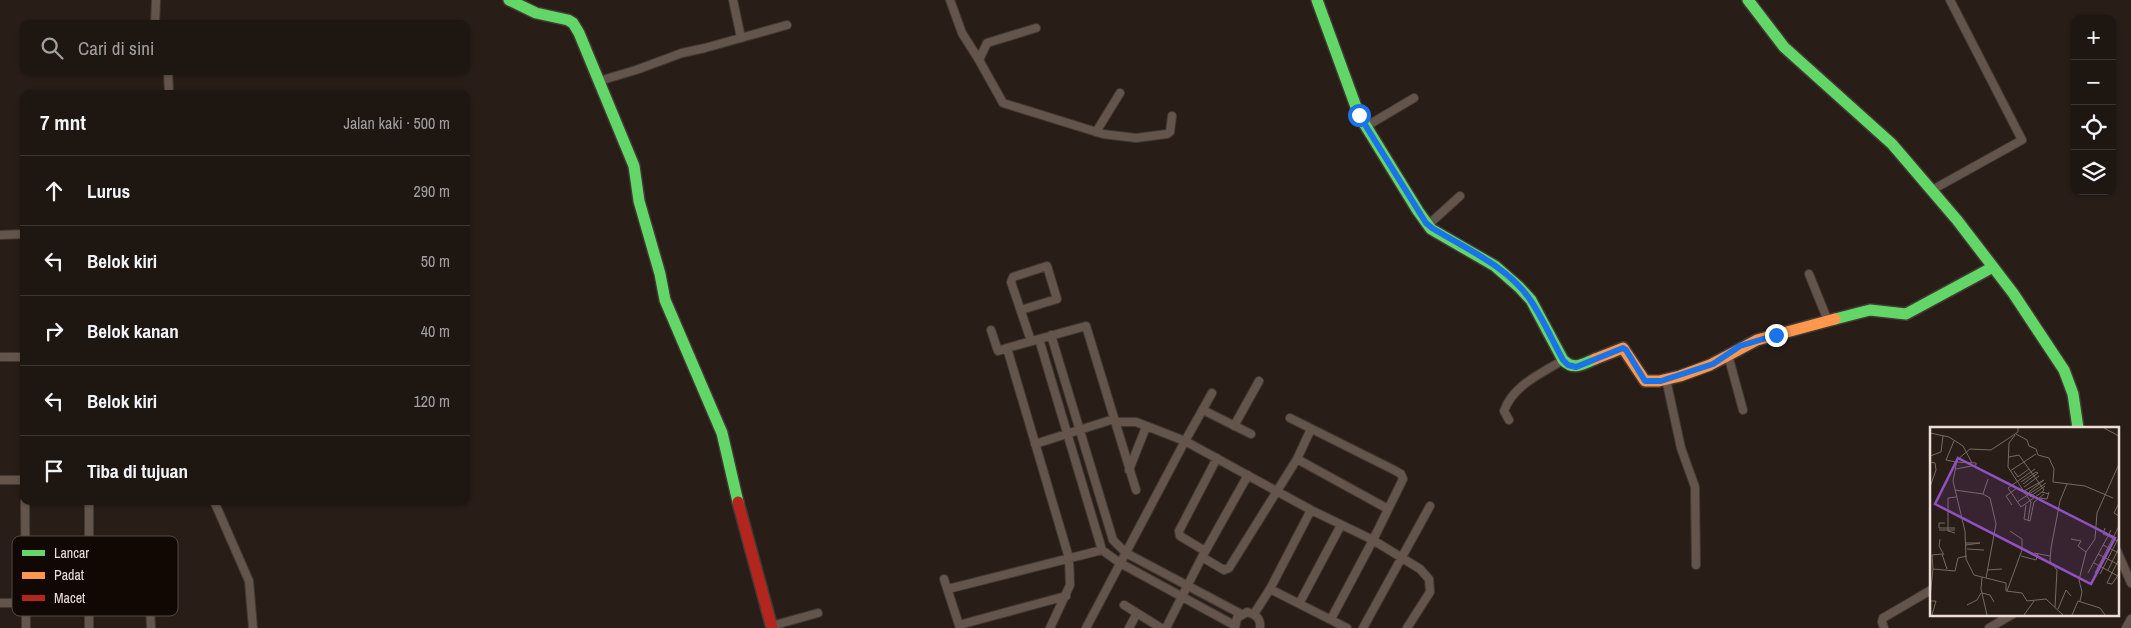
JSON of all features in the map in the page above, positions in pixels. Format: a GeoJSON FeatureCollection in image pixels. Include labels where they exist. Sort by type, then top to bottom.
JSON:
{"type":"FeatureCollection","features":[{"type":"Feature","properties":{"kind":"street"},"geometry":{"type":"LineString","coordinates":[[155,20],[156,0]]}},
{"type":"Feature","properties":{"kind":"street"},"geometry":{"type":"LineString","coordinates":[[509,0],[536,14],[562,18],[573,23],[579,33],[634,166],[639,201],[660,274],[665,300],[722,433],[771,627],[818,613]]}},
{"type":"Feature","properties":{"kind":"street"},"geometry":{"type":"LineString","coordinates":[[733,0],[741,38]]}},
{"type":"Feature","properties":{"kind":"street"},"geometry":{"type":"LineString","coordinates":[[950,0],[962,33],[1003,103],[1096,132],[1136,138],[1164,136],[1170,132],[1172,116]]}},
{"type":"Feature","properties":{"kind":"street"},"geometry":{"type":"LineString","coordinates":[[1317,0],[1355,108],[1365,127],[1428,225],[1495,266],[1519,286],[1531,300],[1563,360],[1568,365],[1576,367],[1623,348],[1645,381],[1666,379],[1713,364],[1740,346],[1757,340],[1870,310],[1906,314],[1993,267]]}},
{"type":"Feature","properties":{"kind":"street"},"geometry":{"type":"LineString","coordinates":[[1748,0],[1784,47],[1892,144],[1932,190],[1993,267],[2034,322],[2064,370],[2073,394],[2078,427]]}},
{"type":"Feature","properties":{"kind":"street"},"geometry":{"type":"LineString","coordinates":[[1932,190],[2022,140],[1950,0]]}},
{"type":"Feature","properties":{"kind":"street"},"geometry":{"type":"LineString","coordinates":[[599,81],[682,53],[787,25]]}},
{"type":"Feature","properties":{"kind":"street"},"geometry":{"type":"LineString","coordinates":[[979,60],[987,43],[1036,28]]}},
{"type":"Feature","properties":{"kind":"street"},"geometry":{"type":"LineString","coordinates":[[168,75],[169,90]]}},
{"type":"Feature","properties":{"kind":"street"},"geometry":{"type":"LineString","coordinates":[[1096,132],[1120,93]]}},
{"type":"Feature","properties":{"kind":"street"},"geometry":{"type":"LineString","coordinates":[[1365,127],[1414,98]]}},
{"type":"Feature","properties":{"kind":"street"},"geometry":{"type":"LineString","coordinates":[[1428,225],[1460,196]]}},
{"type":"Feature","properties":{"kind":"street"},"geometry":{"type":"LineString","coordinates":[[0,235],[20,234]]}},
{"type":"Feature","properties":{"kind":"street"},"geometry":{"type":"LineString","coordinates":[[1021,310],[1057,299],[1047,266],[1013,277],[1011,282],[1021,310],[1035,340],[1067,434],[1102,550],[1120,564],[1182,595],[1235,627],[1240,614],[1247,612],[1254,614],[1262,627]]}},
{"type":"Feature","properties":{"kind":"street"},"geometry":{"type":"LineString","coordinates":[[1809,274],[1828,321]]}},
{"type":"Feature","properties":{"kind":"street"},"geometry":{"type":"LineString","coordinates":[[991,330],[998,351],[1086,326],[1136,490]]}},
{"type":"Feature","properties":{"kind":"street"},"geometry":{"type":"LineString","coordinates":[[1051,336],[1113,540],[1126,553],[1240,614]]}},
{"type":"Feature","properties":{"kind":"street"},"geometry":{"type":"LineString","coordinates":[[1007,348],[1069,558],[1070,585],[1050,628]]}},
{"type":"Feature","properties":{"kind":"street"},"geometry":{"type":"LineString","coordinates":[[1728,355],[1743,410]]}},
{"type":"Feature","properties":{"kind":"street"},"geometry":{"type":"LineString","coordinates":[[0,357],[20,357]]}},
{"type":"Feature","properties":{"kind":"street"},"geometry":{"type":"LineString","coordinates":[[1508,420],[1504,411],[1506,404],[1515,393],[1525,383],[1563,360]]}},
{"type":"Feature","properties":{"kind":"street"},"geometry":{"type":"LineString","coordinates":[[1666,379],[1681,448],[1695,487],[1696,565]]}},
{"type":"Feature","properties":{"kind":"street"},"geometry":{"type":"LineString","coordinates":[[1234,426],[1259,380]]}},
{"type":"Feature","properties":{"kind":"street"},"geometry":{"type":"LineString","coordinates":[[1086,628],[1184,441],[1212,393]]}},
{"type":"Feature","properties":{"kind":"street"},"geometry":{"type":"LineString","coordinates":[[1203,410],[1251,434]]}},
{"type":"Feature","properties":{"kind":"street"},"geometry":{"type":"LineString","coordinates":[[1290,418],[1401,474],[1403,479],[1402,485],[1330,619]]}},
{"type":"Feature","properties":{"kind":"street"},"geometry":{"type":"LineString","coordinates":[[1035,444],[1114,419]]}},
{"type":"Feature","properties":{"kind":"street"},"geometry":{"type":"LineString","coordinates":[[1114,419],[1115,422],[1136,422],[1184,441],[1311,510],[1373,540],[1402,556],[1426,573],[1430,584],[1430,592],[1407,628]]}},
{"type":"Feature","properties":{"kind":"street"},"geometry":{"type":"LineString","coordinates":[[1129,470],[1146,427]]}},
{"type":"Feature","properties":{"kind":"street"},"geometry":{"type":"LineString","coordinates":[[1217,458],[1179,534],[1224,570],[1229,568],[1297,459],[1311,429]]}},
{"type":"Feature","properties":{"kind":"street"},"geometry":{"type":"LineString","coordinates":[[1297,459],[1388,509]]}},
{"type":"Feature","properties":{"kind":"street"},"geometry":{"type":"LineString","coordinates":[[1166,628],[1248,475]]}},
{"type":"Feature","properties":{"kind":"street"},"geometry":{"type":"LineString","coordinates":[[0,480],[20,480]]}},
{"type":"Feature","properties":{"kind":"street"},"geometry":{"type":"LineString","coordinates":[[25,505],[25,536]]}},
{"type":"Feature","properties":{"kind":"street"},"geometry":{"type":"LineString","coordinates":[[89,505],[89,536]]}},
{"type":"Feature","properties":{"kind":"street"},"geometry":{"type":"LineString","coordinates":[[216,505],[249,581],[253,628]]}},
{"type":"Feature","properties":{"kind":"street"},"geometry":{"type":"LineString","coordinates":[[1363,628],[1430,506]]}},
{"type":"Feature","properties":{"kind":"street"},"geometry":{"type":"LineString","coordinates":[[1254,614],[1270,589],[1311,510]]}},
{"type":"Feature","properties":{"kind":"street"},"geometry":{"type":"LineString","coordinates":[[1300,602],[1341,524]]}},
{"type":"Feature","properties":{"kind":"street"},"geometry":{"type":"LineString","coordinates":[[948,589],[1102,550]]}},
{"type":"Feature","properties":{"kind":"street"},"geometry":{"type":"LineString","coordinates":[[2118,553],[2126,573]]}},
{"type":"Feature","properties":{"kind":"street"},"geometry":{"type":"LineString","coordinates":[[944,579],[959,627],[1066,596]]}},
{"type":"Feature","properties":{"kind":"street"},"geometry":{"type":"LineString","coordinates":[[1270,589],[1300,602],[1347,628]]}},
{"type":"Feature","properties":{"kind":"street"},"geometry":{"type":"LineString","coordinates":[[1884,628],[1883,618],[1930,591]]}},
{"type":"Feature","properties":{"kind":"street"},"geometry":{"type":"LineString","coordinates":[[1124,605],[1161,628]]}},
{"type":"Feature","properties":{"kind":"street"},"geometry":{"type":"LineString","coordinates":[[1129,628],[1137,613]]}},
{"type":"Feature","properties":{"kind":"street"},"geometry":{"type":"LineString","coordinates":[[1989,628],[2010,616]]}},
{"type":"Feature","properties":{"kind":"traffic: fast"},"geometry":{"type":"LineString","coordinates":[[509,0],[536,13],[568,20],[573,23],[579,33],[634,166],[639,201],[660,274],[665,300],[722,433],[738,502]]}},
{"type":"Feature","properties":{"kind":"traffic: fast"},"geometry":{"type":"LineString","coordinates":[[1317,0],[1359,115],[1431,229],[1495,266],[1519,287],[1531,300],[1563,360],[1571,365],[1579,366],[1595,359]]}},
{"type":"Feature","properties":{"kind":"traffic: fast"},"geometry":{"type":"LineString","coordinates":[[1748,0],[1784,47],[1892,144],[1957,220],[2013,293],[2064,370],[2073,394],[2078,427]]}},
{"type":"Feature","properties":{"kind":"traffic: fast"},"geometry":{"type":"LineString","coordinates":[[1835,319],[1870,310],[1906,314],[1993,267]]}},
{"type":"Feature","properties":{"kind":"traffic: slow"},"geometry":{"type":"LineString","coordinates":[[1595,359],[1623,348],[1645,381],[1659,381],[1680,376],[1710,365],[1757,340],[1835,319]]}},
{"type":"Feature","properties":{"kind":"traffic: jam"},"geometry":{"type":"LineString","coordinates":[[738,502],[772,628]]}},
{"type":"Feature","properties":{"kind":"route"},"geometry":{"type":"LineString","coordinates":[[1359,115],[1426,223],[1495,266],[1519,286],[1531,300],[1563,360],[1568,365],[1576,367],[1623,348],[1645,381],[1661,381],[1713,364],[1740,346],[1776,335]]}}]}
